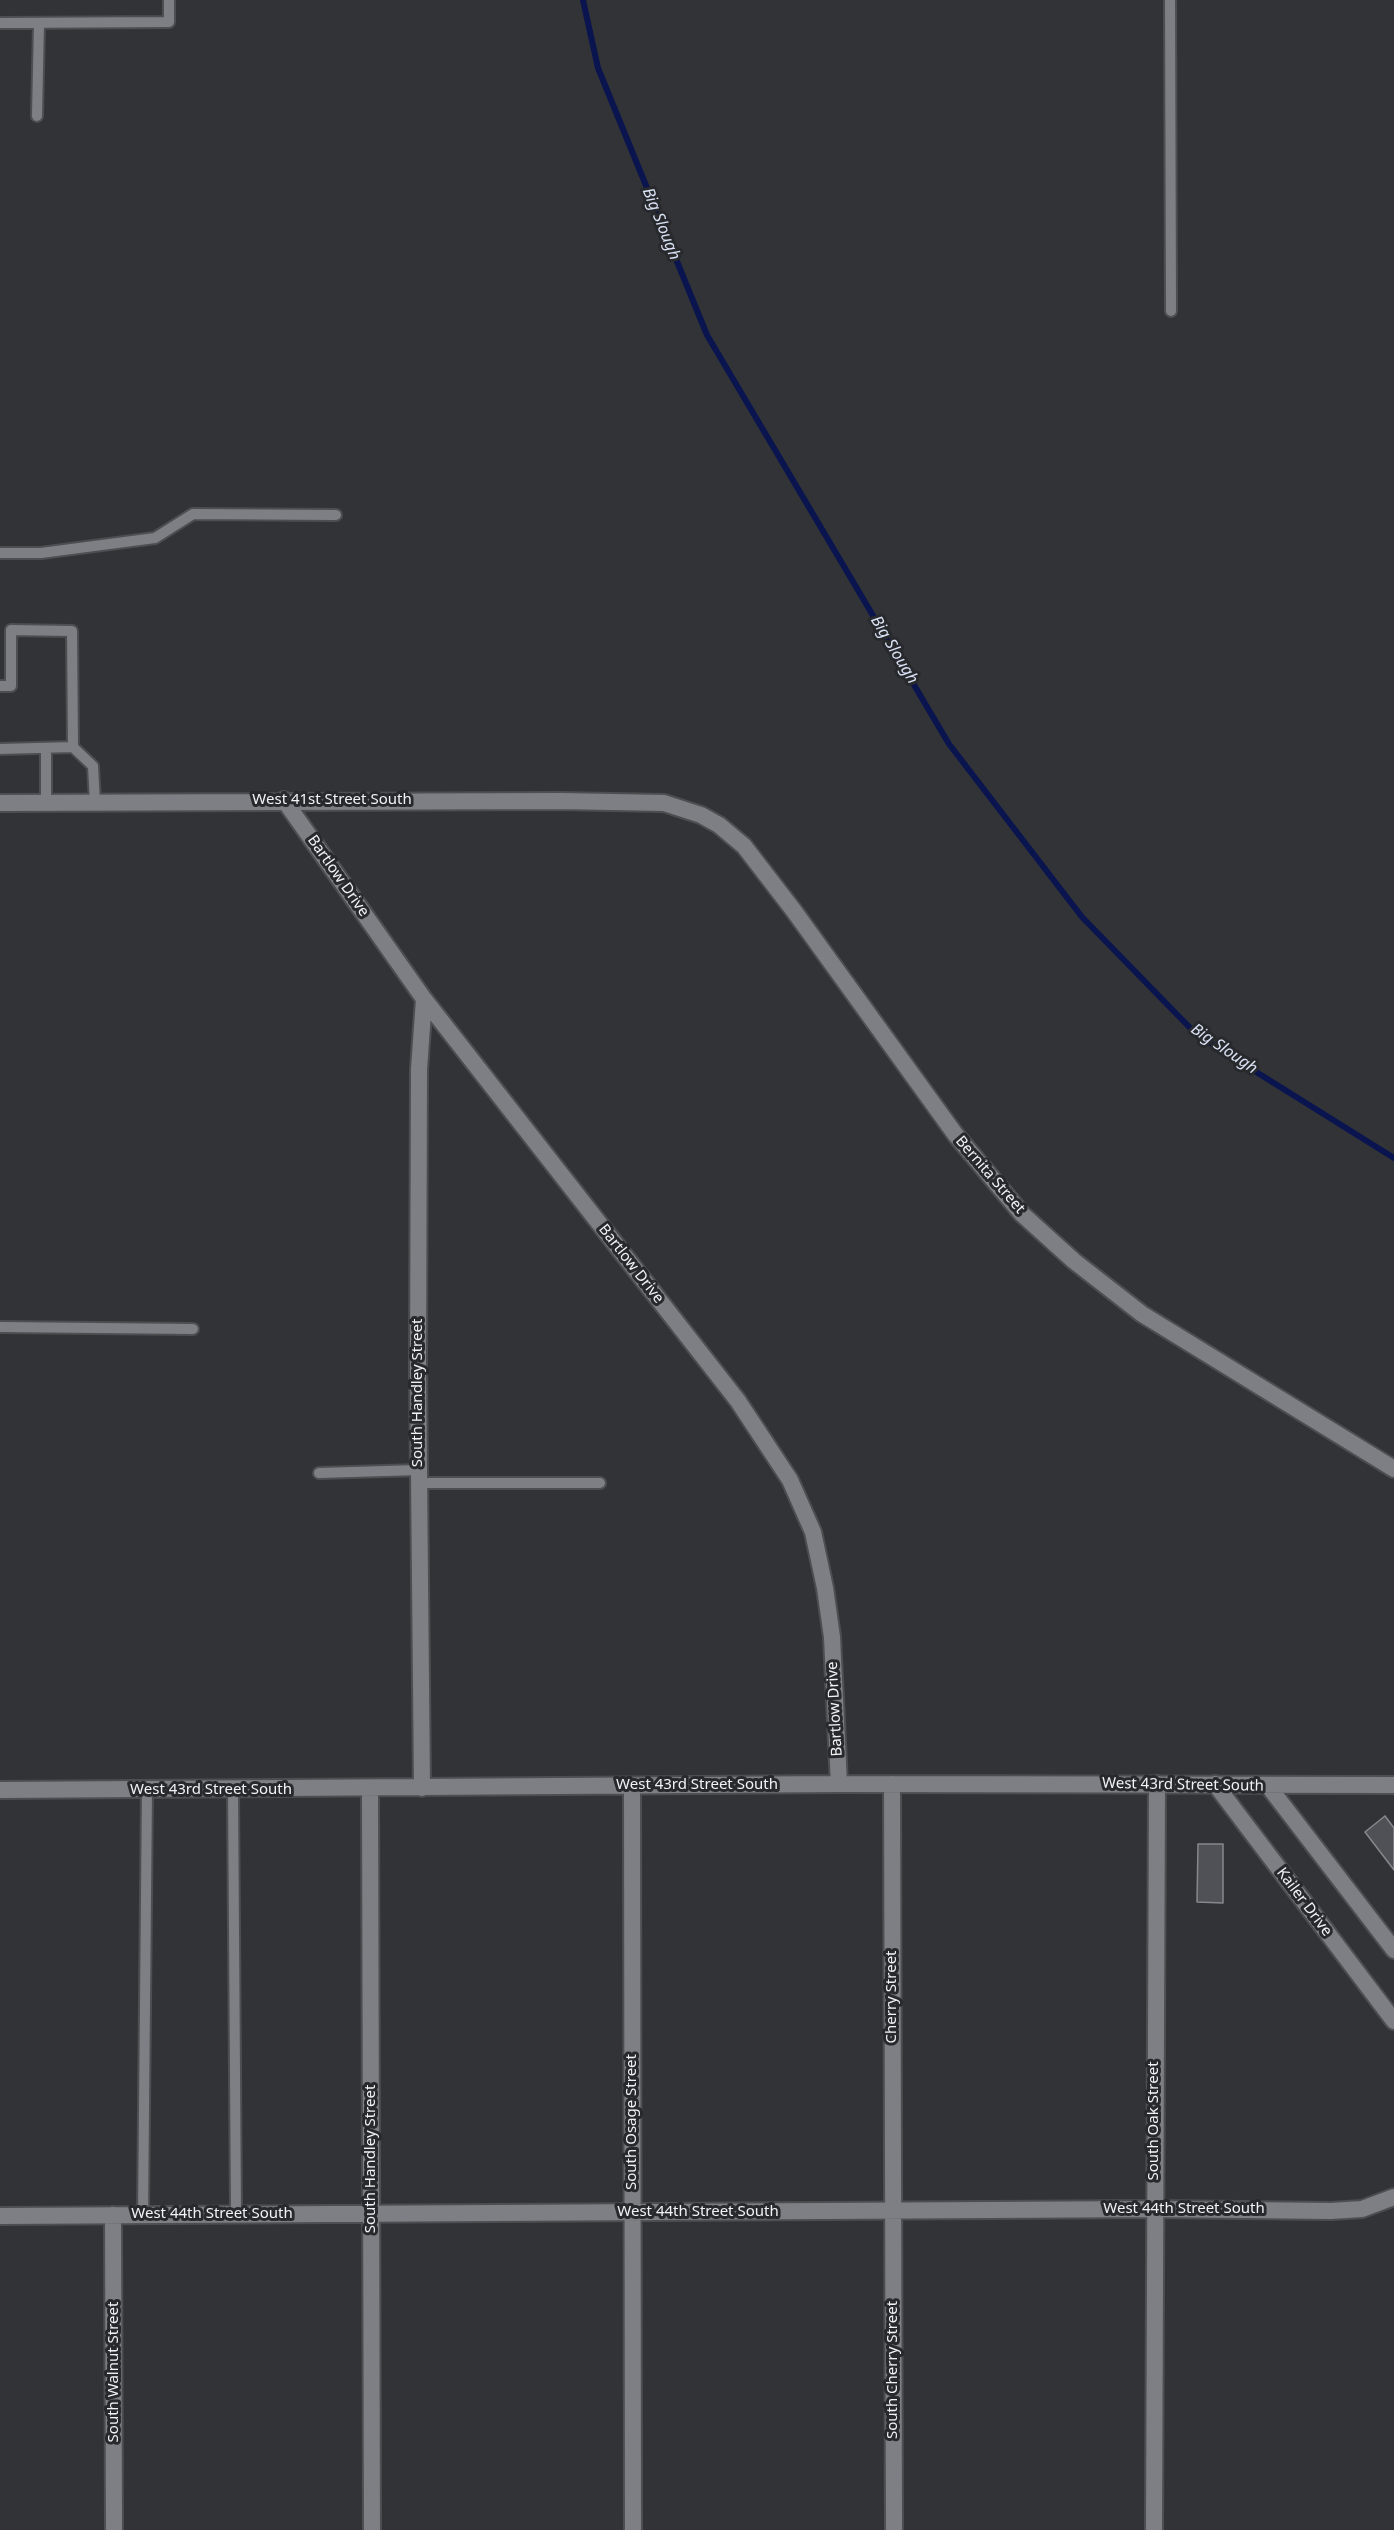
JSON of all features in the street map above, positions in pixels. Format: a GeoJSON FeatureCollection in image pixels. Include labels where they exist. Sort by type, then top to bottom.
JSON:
{"type":"FeatureCollection","features":[{"type":"Feature","properties":{"kind":"street","name":"West 41st Street South"},"geometry":{"type":"LineString","coordinates":[[0,803],[284,800],[664,802]]}},
{"type":"Feature","properties":{"kind":"street","name":"Bartlow Drive"},"geometry":{"type":"LineString","coordinates":[[284,800],[424,999],[738,1401],[801,1502],[813,1532],[832,1637],[839,1784]]}},
{"type":"Feature","properties":{"kind":"street","name":"Bernita Street"},"geometry":{"type":"LineString","coordinates":[[664,802],[701,815],[718,825],[744,846],[794,911],[955,1134],[1023,1214],[1074,1261],[1142,1314],[1394,1469]]}},
{"type":"Feature","properties":{"kind":"street","name":"South Handley Street"},"geometry":{"type":"LineString","coordinates":[[422,1788],[419,1069],[424,999]]}},
{"type":"Feature","properties":{"kind":"street","name":"West 43rd Street South"},"geometry":{"type":"LineString","coordinates":[[0,1790],[839,1784],[1215,1784],[1269,1787],[1394,1785]]}},
{"type":"Feature","properties":{"kind":"street","name":"Cherry Street"},"geometry":{"type":"LineString","coordinates":[[892,1784],[893,2211]]}},
{"type":"Feature","properties":{"kind":"street","name":"South Oak Street"},"geometry":{"type":"LineString","coordinates":[[1154,2530],[1157,1784]]}},
{"type":"Feature","properties":{"kind":"street","name":"Kailer Drive"},"geometry":{"type":"LineString","coordinates":[[1215,1784],[1394,2021]]}},
{"type":"Feature","properties":{"kind":"street","name":"South Osage Street"},"geometry":{"type":"LineString","coordinates":[[632,1786],[633,2530]]}},
{"type":"Feature","properties":{"kind":"street"},"geometry":{"type":"LineString","coordinates":[[1269,1787],[1394,1950]]}},
{"type":"Feature","properties":{"kind":"street","name":"South Handley Street"},"geometry":{"type":"LineString","coordinates":[[370,1789],[372,2530]]}},
{"type":"Feature","properties":{"kind":"street","name":"West 44th Street South"},"geometry":{"type":"LineString","coordinates":[[0,2216],[1154,2209],[1331,2211],[1362,2209],[1394,2197]]}},
{"type":"Feature","properties":{"kind":"street","name":"South Cherry Street"},"geometry":{"type":"LineString","coordinates":[[893,2211],[894,2530]]}},
{"type":"Feature","properties":{"kind":"street","name":"South Walnut Street"},"geometry":{"type":"LineString","coordinates":[[113,2215],[114,2530]]}},
{"type":"Feature","properties":{"kind":"lane"},"geometry":{"type":"LineString","coordinates":[[0,23],[169,22],[169,0]]}},
{"type":"Feature","properties":{"kind":"lane"},"geometry":{"type":"LineString","coordinates":[[1170,0],[1171,311]]}},
{"type":"Feature","properties":{"kind":"lane"},"geometry":{"type":"LineString","coordinates":[[37,116],[39,23]]}},
{"type":"Feature","properties":{"kind":"lane"},"geometry":{"type":"LineString","coordinates":[[0,553],[41,553],[155,538],[193,514],[336,515]]}},
{"type":"Feature","properties":{"kind":"lane"},"geometry":{"type":"LineString","coordinates":[[0,686],[11,686],[5,632],[72,631],[73,747],[93,766],[95,802]]}},
{"type":"Feature","properties":{"kind":"lane"},"geometry":{"type":"LineString","coordinates":[[0,749],[73,747]]}},
{"type":"Feature","properties":{"kind":"lane"},"geometry":{"type":"LineString","coordinates":[[46,749],[46,802]]}},
{"type":"Feature","properties":{"kind":"lane"},"geometry":{"type":"LineString","coordinates":[[0,1327],[193,1329]]}},
{"type":"Feature","properties":{"kind":"lane"},"geometry":{"type":"LineString","coordinates":[[319,1473],[600,1483]]}},
{"type":"Feature","properties":{"kind":"lane"},"geometry":{"type":"LineString","coordinates":[[143,2215],[147,1790]]}},
{"type":"Feature","properties":{"kind":"lane"},"geometry":{"type":"LineString","coordinates":[[233,1790],[236,2214]]}},
{"type":"Feature","properties":{"kind":"building"},"geometry":{"type":"Polygon","coordinates":[[[1385,1816],[1394,1828],[1394,1870],[1365,1832],[1385,1816]]]}},
{"type":"Feature","properties":{"kind":"building"},"geometry":{"type":"Polygon","coordinates":[[[1198,1844],[1223,1844],[1223,1903],[1197,1902],[1198,1844]]]}},
{"type":"Feature","properties":{"kind":"waterway","name":"Big Slough"},"geometry":{"type":"LineString","coordinates":[[583,0],[598,68],[707,335],[949,744],[1082,917],[1197,1035],[1394,1158]]}}]}
